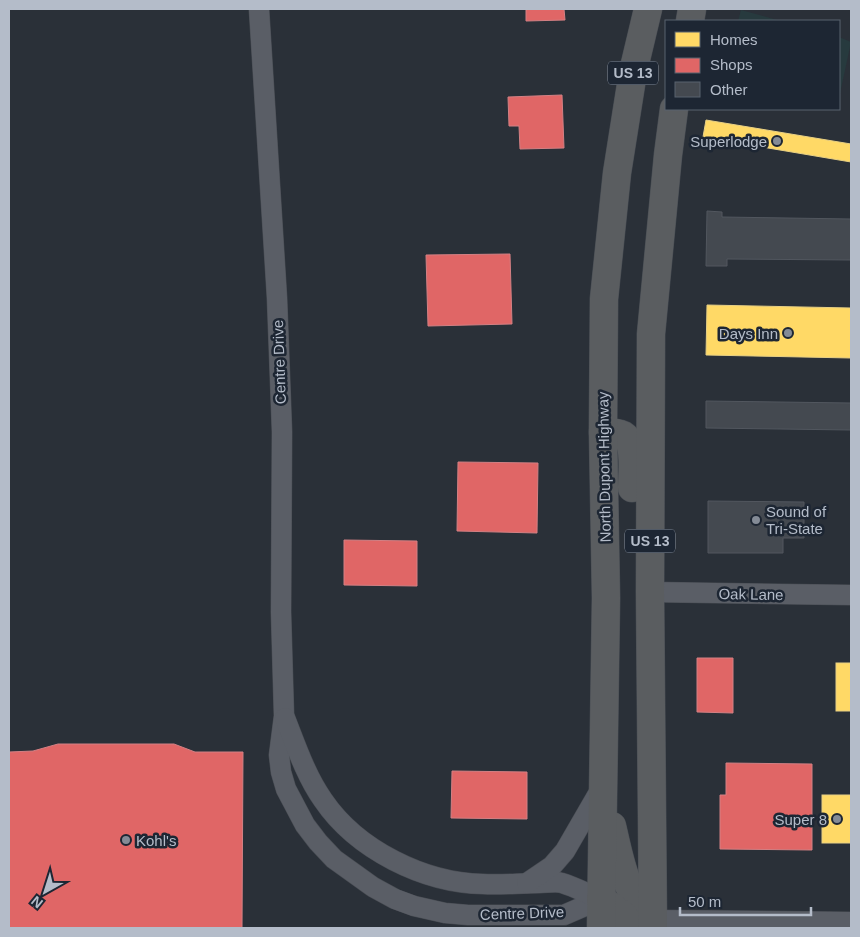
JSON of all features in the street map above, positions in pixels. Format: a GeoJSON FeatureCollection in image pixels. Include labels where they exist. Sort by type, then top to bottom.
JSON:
{"type":"FeatureCollection","features":[{"type":"Feature","properties":{"kind":"highway","name":"North Dupont Highway"},"geometry":{"type":"LineString","coordinates":[[601,928],[606,598],[603,432],[604,299],[616,173],[633,72],[648,9]]}},
{"type":"Feature","properties":{"kind":"highway","name":"US 13"},"geometry":{"type":"LineString","coordinates":[[646,926],[651,334],[674,110]]}},
{"type":"Feature","properties":{"kind":"highway"},"geometry":{"type":"LineString","coordinates":[[603,432],[617,433],[624,436],[629,442],[632,451],[634,568],[650,592]]}},
{"type":"Feature","properties":{"kind":"highway"},"geometry":{"type":"LineString","coordinates":[[603,786],[628,886],[640,907],[646,926]]}},
{"type":"Feature","properties":{"kind":"highway"},"geometry":{"type":"LineString","coordinates":[[601,899],[624,916],[646,926]]}},
{"type":"Feature","properties":{"kind":"street","name":"Centre Drive"},"geometry":{"type":"LineString","coordinates":[[259,9],[277,298],[282,432],[281,612],[284,716],[279,755],[286,789],[294,808],[318,842],[334,859],[373,887],[395,899],[414,906],[445,913],[468,915],[564,915],[601,899]]}},
{"type":"Feature","properties":{"kind":"street","name":"Oak Lane"},"geometry":{"type":"LineString","coordinates":[[650,592],[851,595]]}},
{"type":"Feature","properties":{"kind":"street","name":"Centre Drive"},"geometry":{"type":"LineString","coordinates":[[284,716],[307,772],[323,800],[352,832],[369,845],[406,866],[446,879],[482,884],[561,883],[601,899]]}},
{"type":"Feature","properties":{"kind":"street"},"geometry":{"type":"LineString","coordinates":[[527,883],[552,866],[565,851],[603,786]]}},
{"type":"Feature","properties":{"kind":"street"},"geometry":{"type":"LineString","coordinates":[[646,926],[851,922]]}},
{"type":"Feature","properties":{"kind":"green space"},"geometry":{"type":"Polygon","coordinates":[[[741,10],[777,20],[738,20],[741,10]]]}},
{"type":"Feature","properties":{"kind":"green space"},"geometry":{"type":"Polygon","coordinates":[[[840,37],[851,42],[840,93],[840,37]]]}},
{"type":"Feature","properties":{"kind":"building: Homes","name":"Superlodge"},"geometry":{"type":"Polygon","coordinates":[[[706,120],[851,144],[851,162],[703,137],[706,120]]]}},
{"type":"Feature","properties":{"kind":"building: Homes"},"geometry":{"type":"Polygon","coordinates":[[[707,305],[851,308],[851,358],[706,355],[707,305]]]}},
{"type":"Feature","properties":{"kind":"building: Homes"},"geometry":{"type":"Polygon","coordinates":[[[836,663],[851,663],[851,711],[836,711],[836,663]]]}},
{"type":"Feature","properties":{"kind":"building: Homes","name":"Super 8"},"geometry":{"type":"Polygon","coordinates":[[[822,795],[851,795],[851,843],[822,843],[822,795]]]}},
{"type":"Feature","properties":{"kind":"building: Shops"},"geometry":{"type":"Polygon","coordinates":[[[526,9],[564,9],[565,20],[526,21],[526,9]]]}},
{"type":"Feature","properties":{"kind":"building: Shops"},"geometry":{"type":"Polygon","coordinates":[[[562,95],[564,148],[520,149],[519,126],[509,126],[508,97],[562,95]]]}},
{"type":"Feature","properties":{"kind":"building: Shops"},"geometry":{"type":"Polygon","coordinates":[[[510,254],[512,324],[428,326],[426,255],[510,254]]]}},
{"type":"Feature","properties":{"kind":"building: Shops"},"geometry":{"type":"Polygon","coordinates":[[[458,462],[538,463],[537,533],[457,531],[458,462]]]}},
{"type":"Feature","properties":{"kind":"building: Shops"},"geometry":{"type":"Polygon","coordinates":[[[344,540],[417,541],[417,586],[344,585],[344,540]]]}},
{"type":"Feature","properties":{"kind":"building: Shops"},"geometry":{"type":"Polygon","coordinates":[[[697,658],[733,658],[733,713],[697,712],[697,658]]]}},
{"type":"Feature","properties":{"kind":"building: Shops","name":"Kohl's"},"geometry":{"type":"Polygon","coordinates":[[[58,744],[174,744],[195,752],[243,752],[242,928],[9,928],[9,752],[33,751],[58,744]]]}},
{"type":"Feature","properties":{"kind":"building: Shops"},"geometry":{"type":"Polygon","coordinates":[[[726,763],[812,764],[812,850],[720,849],[720,795],[726,795],[726,763]]]}},
{"type":"Feature","properties":{"kind":"building: Shops"},"geometry":{"type":"Polygon","coordinates":[[[452,771],[527,772],[527,819],[451,818],[452,771]]]}},
{"type":"Feature","properties":{"kind":"building: Other"},"geometry":{"type":"Polygon","coordinates":[[[707,211],[722,212],[722,217],[851,219],[851,260],[727,259],[727,266],[706,266],[707,211]]]}},
{"type":"Feature","properties":{"kind":"building: Other"},"geometry":{"type":"Polygon","coordinates":[[[706,401],[851,403],[851,430],[706,428],[706,401]]]}},
{"type":"Feature","properties":{"kind":"building: Other","name":"Sound of Tri-State"},"geometry":{"type":"Polygon","coordinates":[[[708,501],[804,502],[804,538],[783,538],[783,553],[708,553],[708,501]]]}},
{"type":"Feature","properties":{"kind":"place","name":"Superlodge"},"geometry":{"type":"Point","coordinates":[777,141]}},
{"type":"Feature","properties":{"kind":"place","name":"Days Inn"},"geometry":{"type":"Point","coordinates":[788,333]}},
{"type":"Feature","properties":{"kind":"place","name":"Sound of Tri-State"},"geometry":{"type":"Point","coordinates":[756,520]}},
{"type":"Feature","properties":{"kind":"place","name":"Super 8"},"geometry":{"type":"Point","coordinates":[837,819]}},
{"type":"Feature","properties":{"kind":"place","name":"Kohl's"},"geometry":{"type":"Point","coordinates":[126,840]}}]}
